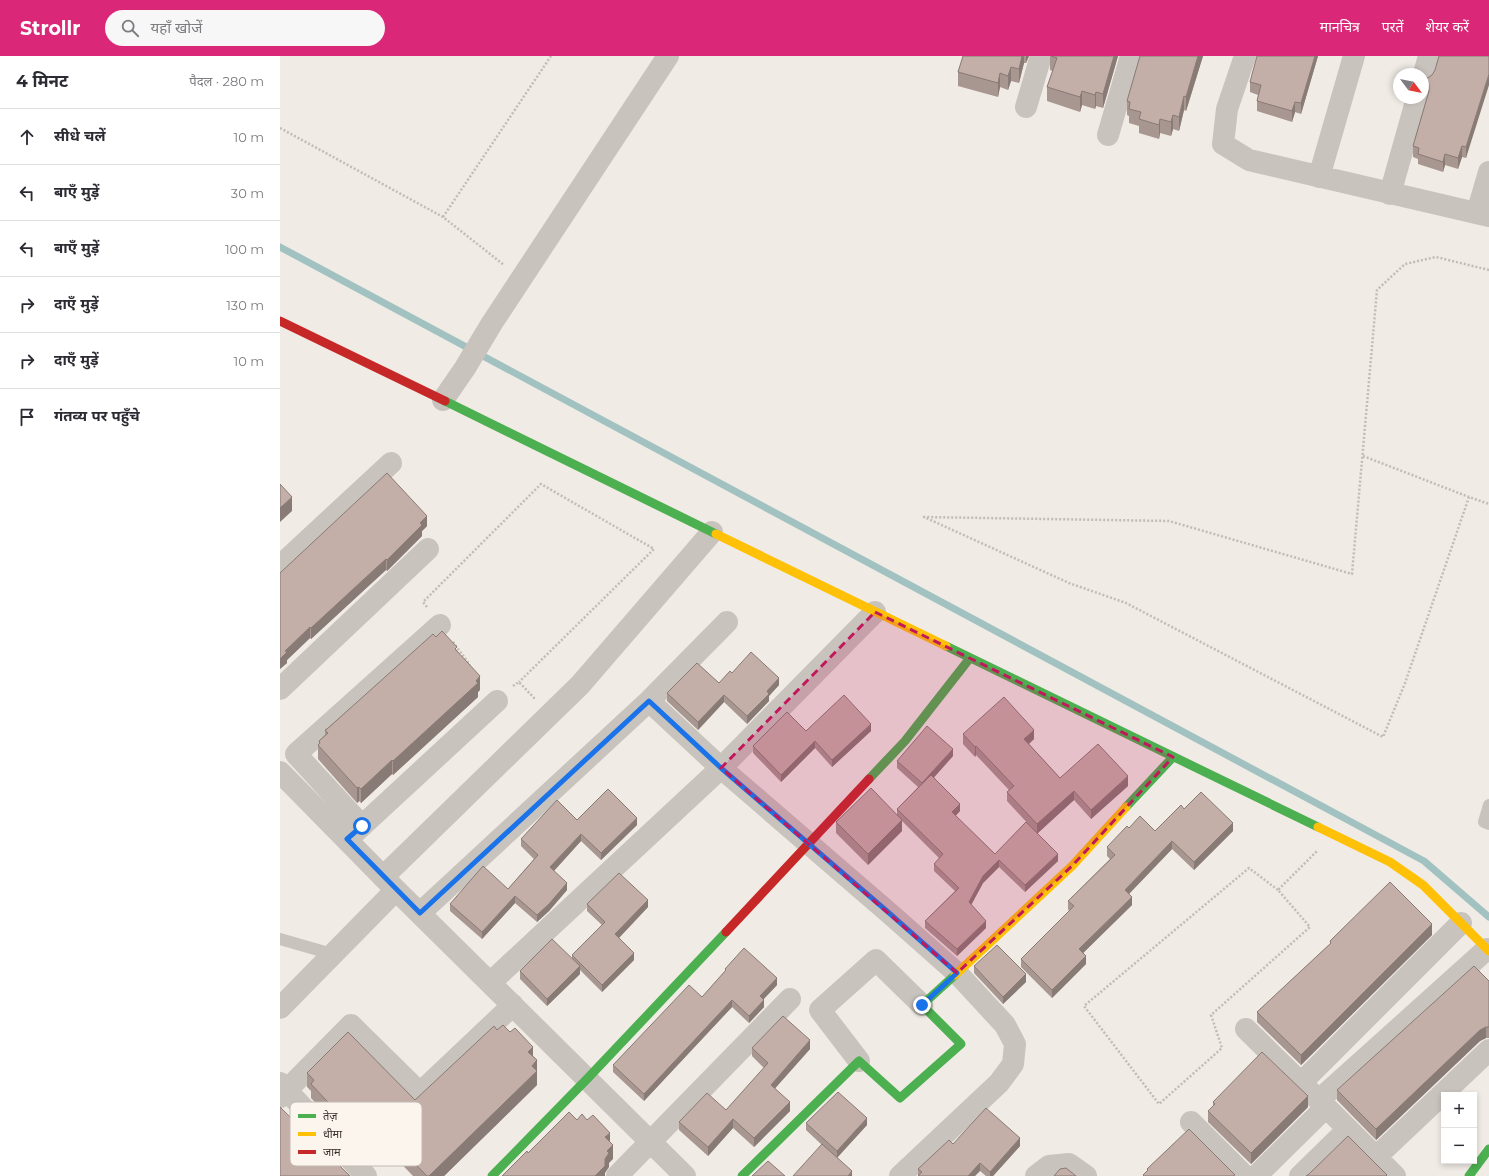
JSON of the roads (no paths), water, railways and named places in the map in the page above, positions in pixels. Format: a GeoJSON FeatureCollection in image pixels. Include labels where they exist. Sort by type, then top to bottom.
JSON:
{"type":"FeatureCollection","features":[{"type":"Feature","properties":{"kind":"street"},"geometry":{"type":"LineString","coordinates":[[443,400],[668,56]]}},
{"type":"Feature","properties":{"kind":"street"},"geometry":{"type":"LineString","coordinates":[[1026,107],[1041,56]]}},
{"type":"Feature","properties":{"kind":"street"},"geometry":{"type":"LineString","coordinates":[[1108,135],[1131,56]]}},
{"type":"Feature","properties":{"kind":"street"},"geometry":{"type":"LineString","coordinates":[[1245,56],[1227,110],[1224,144],[1249,160],[1390,194],[1483,214],[1489,172]]}},
{"type":"Feature","properties":{"kind":"street"},"geometry":{"type":"LineString","coordinates":[[1319,177],[1354,56]]}},
{"type":"Feature","properties":{"kind":"street"},"geometry":{"type":"LineString","coordinates":[[1426,68],[1429,56]]}},
{"type":"Feature","properties":{"kind":"street"},"geometry":{"type":"LineString","coordinates":[[1390,194],[1415,104]]}},
{"type":"Feature","properties":{"kind":"street"},"geometry":{"type":"LineString","coordinates":[[280,321],[1390,862],[1423,885],[1488,950],[1322,1104],[1256,1176]]}},
{"type":"Feature","properties":{"kind":"street"},"geometry":{"type":"LineString","coordinates":[[280,566],[391,463]]}},
{"type":"Feature","properties":{"kind":"street"},"geometry":{"type":"LineString","coordinates":[[280,1008],[332,954],[390,883],[549,714],[580,684],[712,532]]}},
{"type":"Feature","properties":{"kind":"street"},"geometry":{"type":"LineString","coordinates":[[280,688],[428,549]]}},
{"type":"Feature","properties":{"kind":"street"},"geometry":{"type":"LineString","coordinates":[[490,983],[721,768],[875,612]]}},
{"type":"Feature","properties":{"kind":"street"},"geometry":{"type":"LineString","coordinates":[[420,913],[649,701],[727,622]]}},
{"type":"Feature","properties":{"kind":"street"},"geometry":{"type":"LineString","coordinates":[[440,625],[296,754],[390,883],[684,1176]]}},
{"type":"Feature","properties":{"kind":"street"},"geometry":{"type":"LineString","coordinates":[[492,1176],[587,1079],[905,741],[970,658]]}},
{"type":"Feature","properties":{"kind":"street"},"geometry":{"type":"LineString","coordinates":[[354,833],[497,701]]}},
{"type":"Feature","properties":{"kind":"street"},"geometry":{"type":"LineString","coordinates":[[649,701],[721,768],[957,973],[1005,1025],[1015,1044],[1014,1064],[999,1083],[900,1176]]}},
{"type":"Feature","properties":{"kind":"street"},"geometry":{"type":"LineString","coordinates":[[922,1005],[1072,866],[1173,757]]}},
{"type":"Feature","properties":{"kind":"street"},"geometry":{"type":"LineString","coordinates":[[280,772],[354,833]]}},
{"type":"Feature","properties":{"kind":"street"},"geometry":{"type":"LineString","coordinates":[[1301,1083],[1461,923]]}},
{"type":"Feature","properties":{"kind":"street"},"geometry":{"type":"LineString","coordinates":[[876,960],[922,1005],[961,1044],[900,1098],[859,1061],[820,1010],[876,960]]}},
{"type":"Feature","properties":{"kind":"street"},"geometry":{"type":"LineString","coordinates":[[617,1176],[790,999]]}},
{"type":"Feature","properties":{"kind":"street"},"geometry":{"type":"LineString","coordinates":[[293,1102],[282,1091],[351,1025],[420,1094],[512,1005]]}},
{"type":"Feature","properties":{"kind":"street"},"geometry":{"type":"LineString","coordinates":[[1246,1029],[1395,1176]]}},
{"type":"Feature","properties":{"kind":"street"},"geometry":{"type":"LineString","coordinates":[[1376,1157],[1489,1050]]}},
{"type":"Feature","properties":{"kind":"street"},"geometry":{"type":"LineString","coordinates":[[742,1176],[859,1061]]}},
{"type":"Feature","properties":{"kind":"street"},"geometry":{"type":"LineString","coordinates":[[1191,1122],[1245,1176]]}},
{"type":"Feature","properties":{"kind":"street"},"geometry":{"type":"LineString","coordinates":[[1300,1176],[1348,1129]]}},
{"type":"Feature","properties":{"kind":"street"},"geometry":{"type":"LineString","coordinates":[[1469,1176],[1489,1149]]}},
{"type":"Feature","properties":{"kind":"street"},"geometry":{"type":"LineString","coordinates":[[1036,1176],[1049,1166],[1069,1164],[1086,1176]]}},
{"type":"Feature","properties":{"kind":"street"},"geometry":{"type":"LineString","coordinates":[[356,1166],[366,1176]]}},
{"type":"Feature","properties":{"kind":"lane"},"geometry":{"type":"LineString","coordinates":[[1489,805],[1484,822],[1489,824]]}},
{"type":"Feature","properties":{"kind":"lane"},"geometry":{"type":"LineString","coordinates":[[280,939],[332,954]]}},
{"type":"Feature","properties":{"kind":"waterway"},"geometry":{"type":"LineString","coordinates":[[280,247],[1424,861],[1489,917]]}}]}
